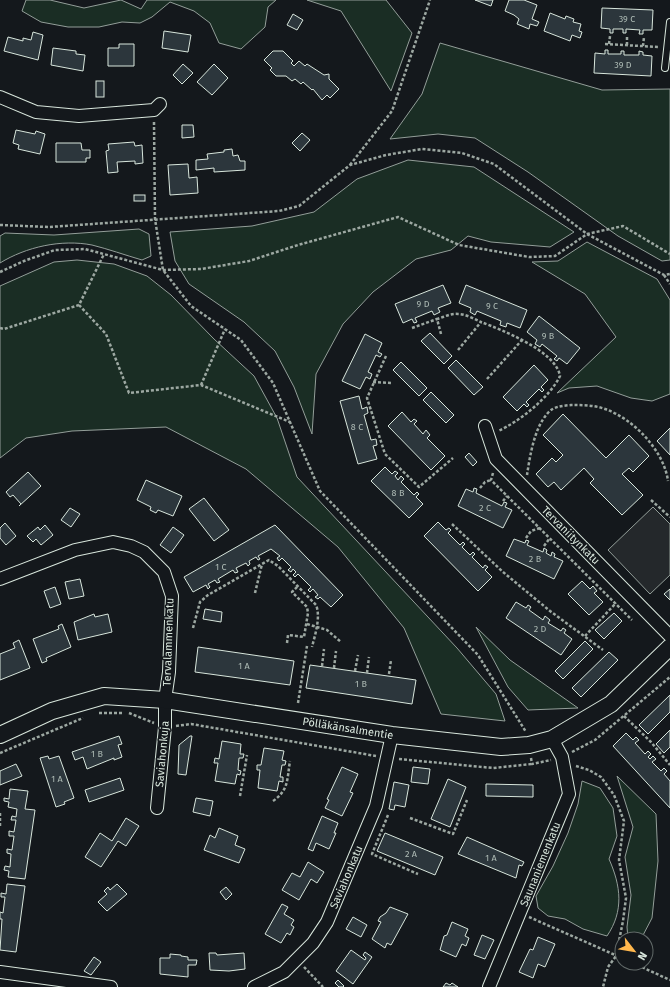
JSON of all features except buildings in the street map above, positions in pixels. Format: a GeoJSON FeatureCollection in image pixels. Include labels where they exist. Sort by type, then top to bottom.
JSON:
{"type":"FeatureCollection","features":[{"type":"Feature","properties":{"kind":"street"},"geometry":{"type":"LineString","coordinates":[[0,97],[36,112],[79,116],[157,107]]}},
{"type":"Feature","properties":{"kind":"street","name":"Tervaniitynkatu"},"geometry":{"type":"LineString","coordinates":[[486,430],[496,459],[670,636]]}},
{"type":"Feature","properties":{"kind":"street","name":"Tervalammenkatu"},"geometry":{"type":"LineString","coordinates":[[0,579],[75,550],[113,542],[131,546],[144,552],[164,572],[172,596],[169,672],[165,700]]}},
{"type":"Feature","properties":{"kind":"street","name":"Pölläkänsalmentie"},"geometry":{"type":"LineString","coordinates":[[0,735],[52,711],[104,696],[165,700],[392,735],[501,747],[529,744],[552,739],[611,704],[670,647]]}},
{"type":"Feature","properties":{"kind":"street","name":"Saviahonkuja"},"geometry":{"type":"LineString","coordinates":[[157,808],[165,727],[165,700]]}},
{"type":"Feature","properties":{"kind":"street","name":"Saviahonkatu"},"geometry":{"type":"LineString","coordinates":[[254,987],[284,972],[312,943],[327,922],[376,806],[392,735]]}},
{"type":"Feature","properties":{"kind":"street","name":"Saunaniemenkatu"},"geometry":{"type":"LineString","coordinates":[[489,987],[569,794],[562,757],[552,739]]}},
{"type":"Feature","properties":{"kind":"street"},"geometry":{"type":"LineString","coordinates":[[0,972],[111,987]]}},
{"type":"Feature","properties":{"kind":"lane"},"geometry":{"type":"LineString","coordinates":[[665,68],[670,22]]}},
{"type":"Feature","properties":{"kind":"path"},"geometry":{"type":"LineString","coordinates":[[0,225],[49,227],[279,210],[299,206],[350,165],[392,111],[430,0]]}},
{"type":"Feature","properties":{"kind":"path"},"geometry":{"type":"LineString","coordinates":[[609,44],[610,36]]}},
{"type":"Feature","properties":{"kind":"path"},"geometry":{"type":"LineString","coordinates":[[627,36],[627,45]]}},
{"type":"Feature","properties":{"kind":"path"},"geometry":{"type":"LineString","coordinates":[[643,46],[644,37]]}},
{"type":"Feature","properties":{"kind":"path"},"geometry":{"type":"LineString","coordinates":[[605,44],[667,48]]}},
{"type":"Feature","properties":{"kind":"path"},"geometry":{"type":"LineString","coordinates":[[157,107],[155,219],[163,270],[191,306],[241,340],[273,383],[320,491],[478,655],[525,729],[529,744]]}},
{"type":"Feature","properties":{"kind":"path"},"geometry":{"type":"LineString","coordinates":[[350,165],[386,155],[422,149],[462,153],[494,164],[587,234],[664,275],[670,284]]}},
{"type":"Feature","properties":{"kind":"path"},"geometry":{"type":"LineString","coordinates":[[0,272],[24,261],[55,250],[85,249],[163,270],[201,269],[249,261],[298,245],[398,217],[459,246],[529,257],[555,256],[587,234],[623,226],[670,254]]}},
{"type":"Feature","properties":{"kind":"path"},"geometry":{"type":"LineString","coordinates":[[0,328],[4,329],[78,305],[104,254]]}},
{"type":"Feature","properties":{"kind":"path"},"geometry":{"type":"LineString","coordinates":[[664,275],[670,274]]}},
{"type":"Feature","properties":{"kind":"path"},"geometry":{"type":"LineString","coordinates":[[78,305],[106,334],[129,393],[201,385],[290,422]]}},
{"type":"Feature","properties":{"kind":"path"},"geometry":{"type":"LineString","coordinates":[[412,328],[457,313],[522,340],[552,361],[559,369],[560,376],[551,389],[520,419],[505,428],[486,430]]}},
{"type":"Feature","properties":{"kind":"path"},"geometry":{"type":"LineString","coordinates":[[437,319],[441,334]]}},
{"type":"Feature","properties":{"kind":"path"},"geometry":{"type":"LineString","coordinates":[[458,350],[481,322]]}},
{"type":"Feature","properties":{"kind":"path"},"geometry":{"type":"LineString","coordinates":[[201,385],[225,329]]}},
{"type":"Feature","properties":{"kind":"path"},"geometry":{"type":"LineString","coordinates":[[487,379],[522,340]]}},
{"type":"Feature","properties":{"kind":"path"},"geometry":{"type":"LineString","coordinates":[[386,356],[367,398],[384,454],[419,487],[453,458]]}},
{"type":"Feature","properties":{"kind":"path"},"geometry":{"type":"LineString","coordinates":[[373,382],[391,383]]}},
{"type":"Feature","properties":{"kind":"path"},"geometry":{"type":"LineString","coordinates":[[521,484],[527,477],[532,449],[541,424],[547,413],[558,406],[584,405],[605,409],[626,419],[639,431],[660,457],[666,469],[668,481]]}},
{"type":"Feature","properties":{"kind":"path"},"geometry":{"type":"LineString","coordinates":[[492,480],[492,476],[502,464]]}},
{"type":"Feature","properties":{"kind":"path"},"geometry":{"type":"LineString","coordinates":[[480,488],[485,482],[492,480]]}},
{"type":"Feature","properties":{"kind":"path"},"geometry":{"type":"LineString","coordinates":[[492,480],[632,620]]}},
{"type":"Feature","properties":{"kind":"path"},"geometry":{"type":"LineString","coordinates":[[503,501],[507,496]]}},
{"type":"Feature","properties":{"kind":"path"},"geometry":{"type":"LineString","coordinates":[[651,500],[670,517]]}},
{"type":"Feature","properties":{"kind":"path"},"geometry":{"type":"LineString","coordinates":[[452,524],[503,572],[603,650]]}},
{"type":"Feature","properties":{"kind":"path"},"geometry":{"type":"LineString","coordinates":[[526,538],[531,531],[540,528]]}},
{"type":"Feature","properties":{"kind":"path"},"geometry":{"type":"LineString","coordinates":[[544,546],[550,538]]}},
{"type":"Feature","properties":{"kind":"path"},"geometry":{"type":"LineString","coordinates":[[193,628],[197,610],[204,598],[227,583],[269,560],[278,566],[316,604],[318,609],[312,647]]}},
{"type":"Feature","properties":{"kind":"path"},"geometry":{"type":"LineString","coordinates":[[255,593],[262,564]]}},
{"type":"Feature","properties":{"kind":"path"},"geometry":{"type":"LineString","coordinates":[[287,643],[288,635],[304,637],[307,624],[307,608],[292,592],[298,586]]}},
{"type":"Feature","properties":{"kind":"path"},"geometry":{"type":"LineString","coordinates":[[585,636],[616,603]]}},
{"type":"Feature","properties":{"kind":"path"},"geometry":{"type":"LineString","coordinates":[[307,624],[332,632],[341,642]]}},
{"type":"Feature","properties":{"kind":"path"},"geometry":{"type":"LineString","coordinates":[[298,703],[307,646]]}},
{"type":"Feature","properties":{"kind":"path"},"geometry":{"type":"LineString","coordinates":[[322,666],[324,649]]}},
{"type":"Feature","properties":{"kind":"path"},"geometry":{"type":"LineString","coordinates":[[334,668],[336,651]]}},
{"type":"Feature","properties":{"kind":"path"},"geometry":{"type":"LineString","coordinates":[[356,671],[358,655]]}},
{"type":"Feature","properties":{"kind":"path"},"geometry":{"type":"LineString","coordinates":[[367,673],[370,657]]}},
{"type":"Feature","properties":{"kind":"path"},"geometry":{"type":"LineString","coordinates":[[389,674],[391,660]]}},
{"type":"Feature","properties":{"kind":"path"},"geometry":{"type":"LineString","coordinates":[[97,713],[128,713],[165,727],[191,724],[387,758],[493,768],[532,764]]}},
{"type":"Feature","properties":{"kind":"path"},"geometry":{"type":"LineString","coordinates":[[624,716],[651,742],[670,765]]}},
{"type":"Feature","properties":{"kind":"path"},"geometry":{"type":"LineString","coordinates":[[0,753],[85,718]]}},
{"type":"Feature","properties":{"kind":"path"},"geometry":{"type":"LineString","coordinates":[[240,796],[247,755]]}},
{"type":"Feature","properties":{"kind":"path"},"geometry":{"type":"LineString","coordinates":[[273,801],[282,795],[286,789],[290,761]]}},
{"type":"Feature","properties":{"kind":"path"},"geometry":{"type":"LineString","coordinates":[[564,768],[576,766],[589,770],[601,777],[614,795],[624,821],[618,860],[626,898],[620,931]]}},
{"type":"Feature","properties":{"kind":"path"},"geometry":{"type":"LineString","coordinates":[[410,818],[453,834],[467,800]]}},
{"type":"Feature","properties":{"kind":"path"},"geometry":{"type":"LineString","coordinates":[[0,814],[0,826]]}},
{"type":"Feature","properties":{"kind":"path"},"geometry":{"type":"LineString","coordinates":[[388,815],[372,854],[418,874]]}},
{"type":"Feature","properties":{"kind":"path"},"geometry":{"type":"LineString","coordinates":[[520,912],[614,955]]}},
{"type":"Feature","properties":{"kind":"path"},"geometry":{"type":"LineString","coordinates":[[297,958],[323,987]]}},
{"type":"Feature","properties":{"kind":"path"},"geometry":{"type":"LineString","coordinates":[[603,987],[608,967],[614,959]]}},
{"type":"Feature","properties":{"kind":"path"},"geometry":{"type":"LineString","coordinates":[[650,971],[670,980]]}},
{"type":"Feature","properties":{"kind":"green space"},"geometry":{"type":"Polygon","coordinates":[[[26,0],[50,0],[84,8],[121,0],[141,9],[147,0],[276,0],[268,7],[265,27],[241,49],[219,43],[210,23],[194,11],[170,2],[152,17],[140,23],[122,22],[99,27],[68,27],[41,22],[22,11],[26,0]]]}},
{"type":"Feature","properties":{"kind":"green space"},"geometry":{"type":"Polygon","coordinates":[[[307,0],[386,0],[412,33],[391,91],[341,11],[307,0]]]}},
{"type":"Feature","properties":{"kind":"green space"},"geometry":{"type":"Polygon","coordinates":[[[440,43],[602,90],[670,89],[670,260],[662,261],[618,236],[528,172],[475,138],[438,134],[390,139],[422,94],[440,43]]]}},
{"type":"Feature","properties":{"kind":"green space"},"geometry":{"type":"Polygon","coordinates":[[[408,160],[474,167],[574,232],[550,247],[491,242],[468,236],[451,250],[416,259],[373,292],[343,324],[316,374],[312,434],[294,387],[275,351],[244,322],[189,284],[175,261],[170,232],[252,226],[314,212],[357,179],[408,160]]]}},
{"type":"Feature","properties":{"kind":"green space"},"geometry":{"type":"Polygon","coordinates":[[[139,229],[149,234],[151,256],[142,260],[92,245],[68,243],[32,249],[10,257],[0,263],[0,236],[5,233],[54,235],[139,229]]]}},
{"type":"Feature","properties":{"kind":"green space"},"geometry":{"type":"Polygon","coordinates":[[[587,242],[657,279],[670,300],[670,394],[652,401],[631,398],[597,386],[569,388],[557,393],[616,337],[585,294],[532,262],[558,261],[587,242]]]}},
{"type":"Feature","properties":{"kind":"green space"},"geometry":{"type":"Polygon","coordinates":[[[77,260],[114,264],[147,276],[171,295],[214,339],[254,376],[277,418],[297,477],[457,648],[496,694],[505,721],[441,714],[404,628],[338,547],[246,469],[166,427],[72,431],[26,438],[0,458],[0,286],[54,262],[77,260]]]}},
{"type":"Feature","properties":{"kind":"green space"},"geometry":{"type":"Polygon","coordinates":[[[476,627],[510,660],[578,708],[528,710],[508,687],[476,627]]]}},
{"type":"Feature","properties":{"kind":"green space"},"geometry":{"type":"Polygon","coordinates":[[[617,776],[656,814],[658,861],[652,918],[645,931],[627,931],[631,895],[625,857],[633,827],[617,776]]]}},
{"type":"Feature","properties":{"kind":"green space"},"geometry":{"type":"Polygon","coordinates":[[[582,781],[600,788],[613,808],[617,836],[609,859],[616,879],[619,898],[616,917],[607,936],[583,929],[565,919],[548,916],[538,908],[536,896],[553,866],[568,833],[578,804],[582,781]]]}},
{"type":"Feature","properties":{"kind":"shaded area"},"geometry":{"type":"Polygon","coordinates":[[[653,507],[670,524],[670,575],[650,594],[608,550],[653,507]]]}}]}
